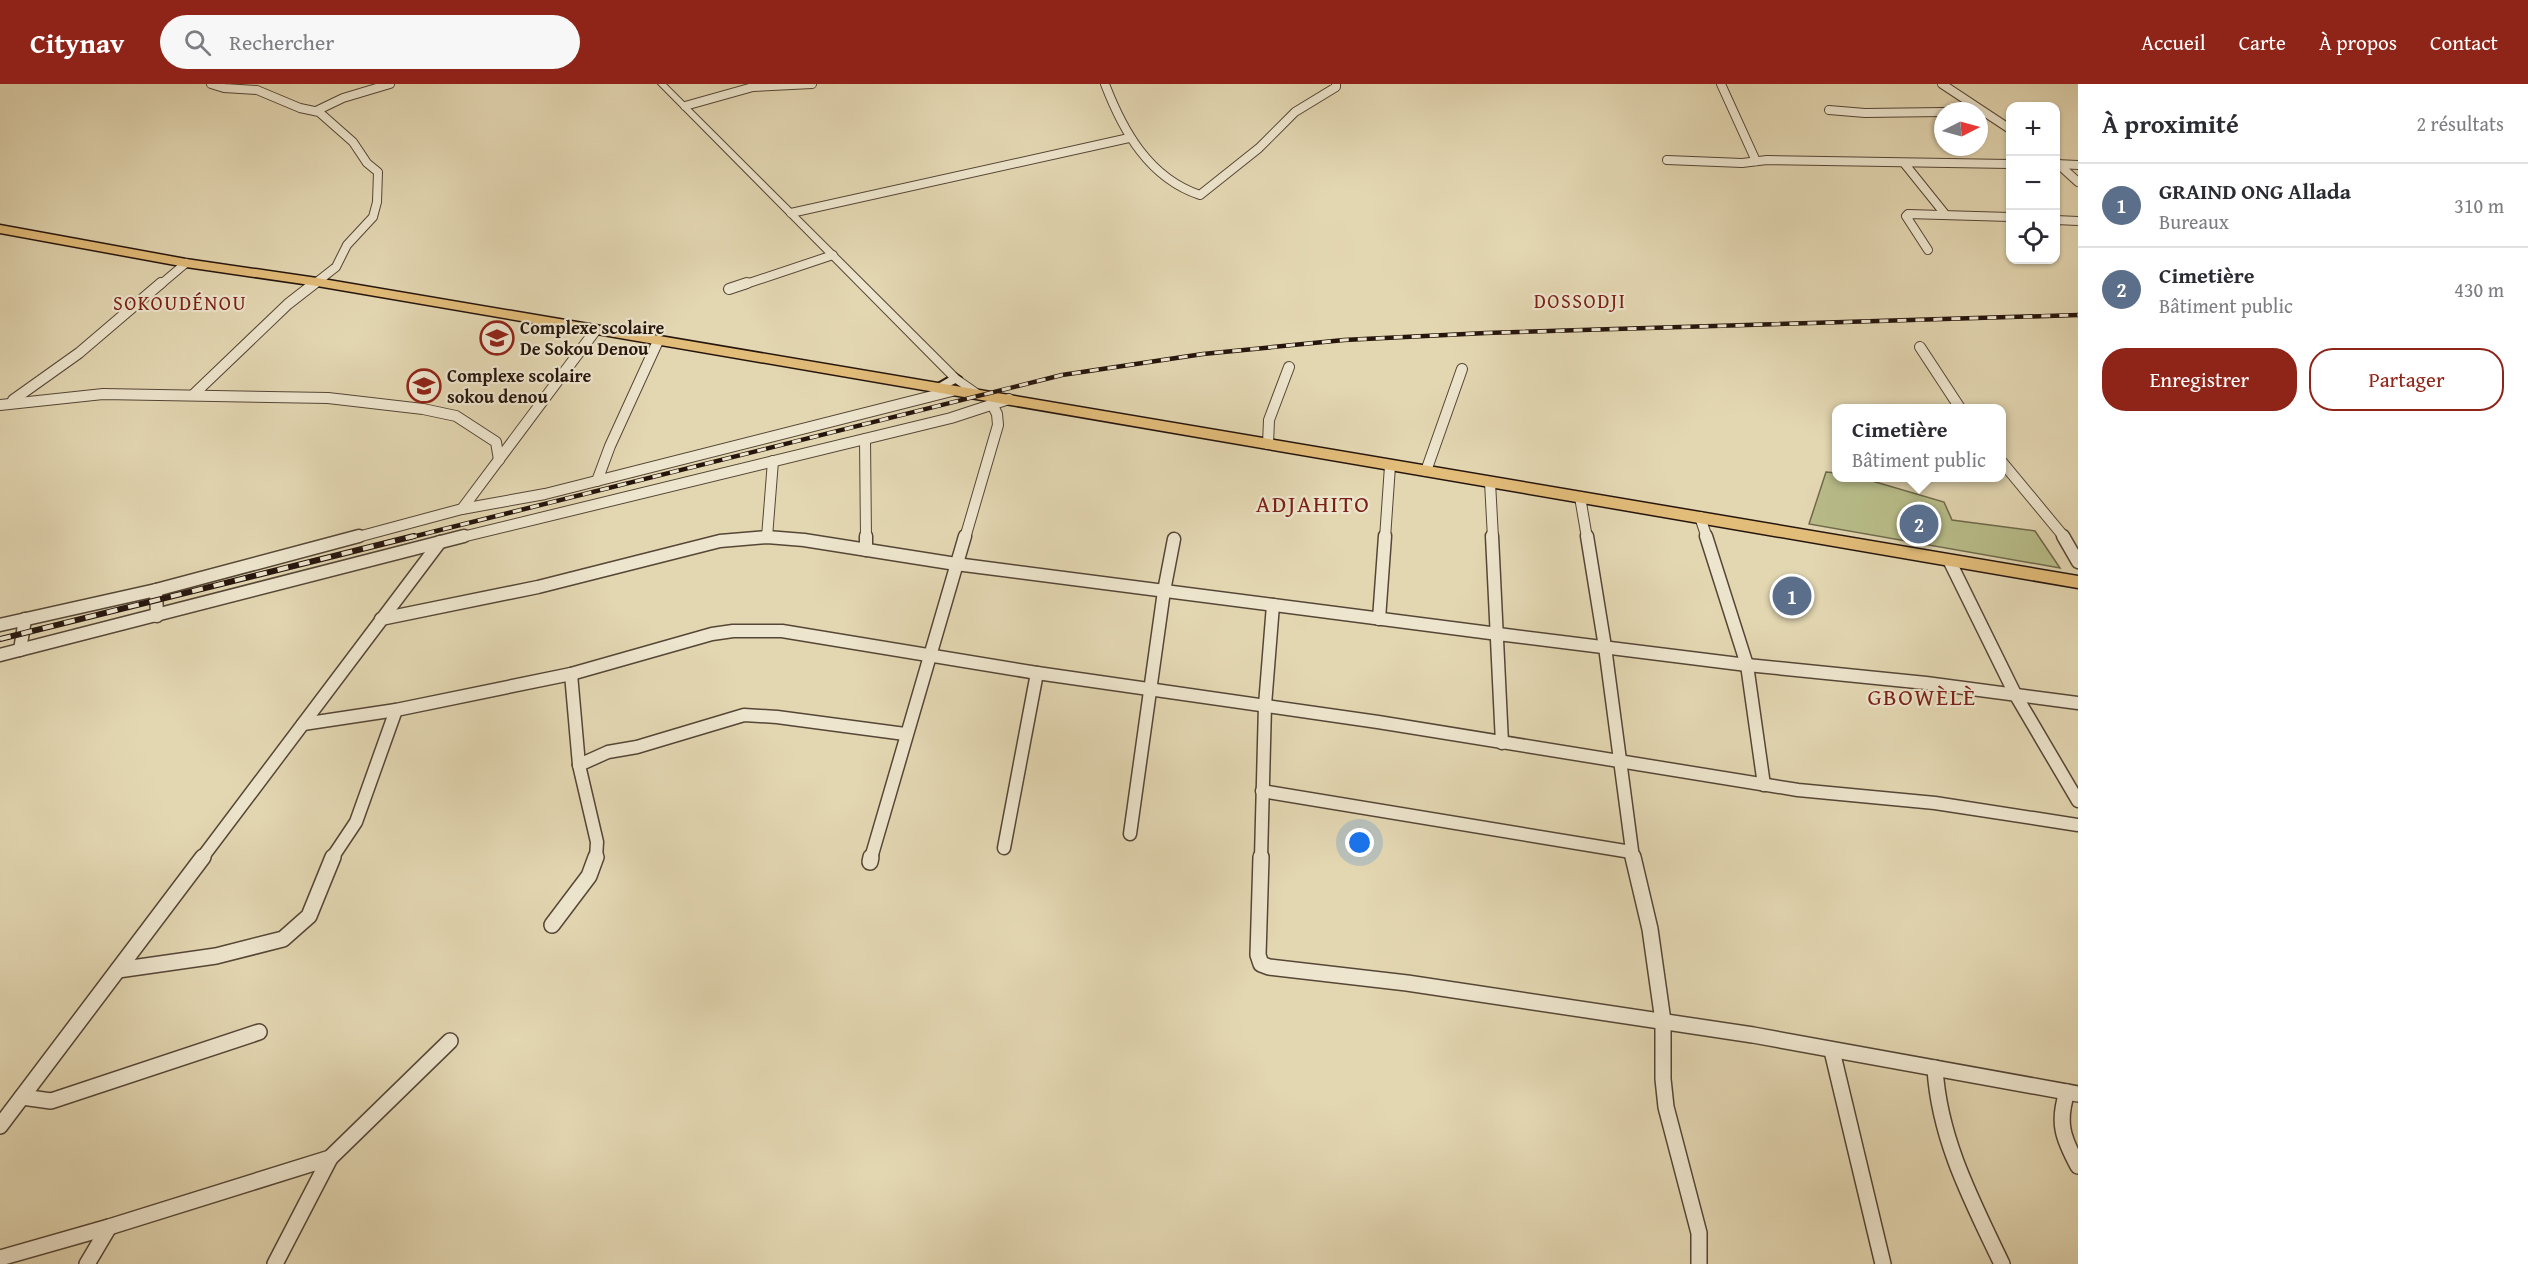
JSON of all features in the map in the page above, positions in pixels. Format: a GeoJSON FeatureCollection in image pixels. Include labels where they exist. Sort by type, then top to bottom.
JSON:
{"type":"FeatureCollection","features":[{"type":"Feature","properties":{"kind":"main road"},"geometry":{"type":"LineString","coordinates":[[0,229],[186,263],[317,282],[937,388],[954,384],[978,394],[1950,562],[2078,582]]}},
{"type":"Feature","properties":{"kind":"street"},"geometry":{"type":"LineString","coordinates":[[194,394],[288,304],[336,267],[347,245],[373,217],[379,179],[378,172],[368,163],[353,142],[316,111],[300,108],[257,90],[224,88],[211,84]]}},
{"type":"Feature","properties":{"kind":"street"},"geometry":{"type":"LineString","coordinates":[[316,111],[344,98],[390,84]]}},
{"type":"Feature","properties":{"kind":"street"},"geometry":{"type":"LineString","coordinates":[[0,625],[156,590],[462,509],[544,494],[773,438],[954,384],[832,255],[662,84]]}},
{"type":"Feature","properties":{"kind":"street"},"geometry":{"type":"LineString","coordinates":[[685,106],[753,87],[812,84]]}},
{"type":"Feature","properties":{"kind":"street"},"geometry":{"type":"LineString","coordinates":[[1105,84],[1111,103],[1136,150],[1157,171],[1196,194],[1203,194],[1275,133],[1295,112],[1336,87],[1336,84]]}},
{"type":"Feature","properties":{"kind":"street"},"geometry":{"type":"LineString","coordinates":[[1721,84],[1756,161]]}},
{"type":"Feature","properties":{"kind":"street"},"geometry":{"type":"LineString","coordinates":[[1942,84],[1969,102]]}},
{"type":"Feature","properties":{"kind":"street"},"geometry":{"type":"LineString","coordinates":[[1829,110],[1864,113],[1934,112]]}},
{"type":"Feature","properties":{"kind":"street"},"geometry":{"type":"LineString","coordinates":[[1988,115],[2006,126]]}},
{"type":"Feature","properties":{"kind":"street"},"geometry":{"type":"LineString","coordinates":[[791,213],[1129,138]]}},
{"type":"Feature","properties":{"kind":"street"},"geometry":{"type":"LineString","coordinates":[[1667,160],[1742,163],[1756,161],[2006,164]]}},
{"type":"Feature","properties":{"kind":"street"},"geometry":{"type":"LineString","coordinates":[[1904,163],[1945,214]]}},
{"type":"Feature","properties":{"kind":"street"},"geometry":{"type":"LineString","coordinates":[[2060,163],[2078,165]]}},
{"type":"Feature","properties":{"kind":"street"},"geometry":{"type":"LineString","coordinates":[[2060,166],[2078,182]]}},
{"type":"Feature","properties":{"kind":"street"},"geometry":{"type":"LineString","coordinates":[[1928,250],[1906,216],[1945,214],[2006,217]]}},
{"type":"Feature","properties":{"kind":"street"},"geometry":{"type":"LineString","coordinates":[[2060,220],[2078,221]]}},
{"type":"Feature","properties":{"kind":"street"},"geometry":{"type":"LineString","coordinates":[[729,289],[832,255]]}},
{"type":"Feature","properties":{"kind":"street"},"geometry":{"type":"LineString","coordinates":[[27,397],[186,263]]}},
{"type":"Feature","properties":{"kind":"street"},"geometry":{"type":"LineString","coordinates":[[462,509],[595,331]]}},
{"type":"Feature","properties":{"kind":"street"},"geometry":{"type":"LineString","coordinates":[[597,481],[610,446],[658,341]]}},
{"type":"Feature","properties":{"kind":"street"},"geometry":{"type":"LineString","coordinates":[[1920,347],[1957,404]]}},
{"type":"Feature","properties":{"kind":"street"},"geometry":{"type":"LineString","coordinates":[[1268,444],[1269,420],[1289,368]]}},
{"type":"Feature","properties":{"kind":"street"},"geometry":{"type":"LineString","coordinates":[[1426,471],[1462,369]]}},
{"type":"Feature","properties":{"kind":"street"},"geometry":{"type":"LineString","coordinates":[[3,405],[27,397],[103,394],[328,398],[456,416],[496,442],[499,460]]}},
{"type":"Feature","properties":{"kind":"street"},"geometry":{"type":"LineString","coordinates":[[0,655],[440,542],[865,439],[993,406],[1009,399]]}},
{"type":"Feature","properties":{"kind":"street"},"geometry":{"type":"LineString","coordinates":[[870,862],[905,734],[985,475],[998,425],[997,414],[993,406]]}},
{"type":"Feature","properties":{"kind":"street"},"geometry":{"type":"LineString","coordinates":[[865,439],[866,550]]}},
{"type":"Feature","properties":{"kind":"street"},"geometry":{"type":"LineString","coordinates":[[767,537],[772,461]]}},
{"type":"Feature","properties":{"kind":"street"},"geometry":{"type":"LineString","coordinates":[[1379,619],[1390,466]]}},
{"type":"Feature","properties":{"kind":"street"},"geometry":{"type":"LineString","coordinates":[[2006,468],[2065,538],[2078,562]]}},
{"type":"Feature","properties":{"kind":"street"},"geometry":{"type":"LineString","coordinates":[[1490,482],[1503,743]]}},
{"type":"Feature","properties":{"kind":"street"},"geometry":{"type":"LineString","coordinates":[[1580,497],[1605,647],[1631,852],[1650,929],[1664,1021],[1663,1079],[1666,1107],[1699,1233],[1699,1264]]}},
{"type":"Feature","properties":{"kind":"street"},"geometry":{"type":"LineString","coordinates":[[1700,517],[1747,665],[1764,785]]}},
{"type":"Feature","properties":{"kind":"street"},"geometry":{"type":"LineString","coordinates":[[381,619],[538,587],[709,544],[767,537],[804,540],[956,564],[1379,619],[2078,703]]}},
{"type":"Feature","properties":{"kind":"street"},"geometry":{"type":"LineString","coordinates":[[1130,834],[1164,591],[1174,538]]}},
{"type":"Feature","properties":{"kind":"street"},"geometry":{"type":"LineString","coordinates":[[0,1126],[440,542]]}},
{"type":"Feature","properties":{"kind":"street"},"geometry":{"type":"LineString","coordinates":[[1950,562],[2015,694],[2078,801]]}},
{"type":"Feature","properties":{"kind":"street"},"geometry":{"type":"LineString","coordinates":[[156,590],[157,616]]}},
{"type":"Feature","properties":{"kind":"street"},"geometry":{"type":"LineString","coordinates":[[1273,605],[1264,705],[1258,955],[1261,964],[1269,967],[1407,983],[1753,1035],[2073,1093],[2060,1112],[2061,1127],[2078,1167]]}},
{"type":"Feature","properties":{"kind":"street"},"geometry":{"type":"LineString","coordinates":[[20,650],[25,619]]}},
{"type":"Feature","properties":{"kind":"street"},"geometry":{"type":"LineString","coordinates":[[303,724],[396,710],[570,674],[712,634],[733,631],[782,631],[1036,673],[1150,688],[1620,760],[1764,785],[1935,803],[2078,825]]}},
{"type":"Feature","properties":{"kind":"street"},"geometry":{"type":"LineString","coordinates":[[1004,848],[1036,673]]}},
{"type":"Feature","properties":{"kind":"street"},"geometry":{"type":"LineString","coordinates":[[552,925],[589,876],[596,861],[597,842],[579,765],[570,674]]}},
{"type":"Feature","properties":{"kind":"street"},"geometry":{"type":"LineString","coordinates":[[118,970],[216,956],[283,939],[298,927],[309,916],[331,860],[356,822],[396,710]]}},
{"type":"Feature","properties":{"kind":"street"},"geometry":{"type":"LineString","coordinates":[[579,765],[608,753],[638,747],[744,715],[777,717],[905,734]]}},
{"type":"Feature","properties":{"kind":"street"},"geometry":{"type":"LineString","coordinates":[[1262,791],[1631,852]]}},
{"type":"Feature","properties":{"kind":"street"},"geometry":{"type":"LineString","coordinates":[[22,1097],[51,1101],[259,1032]]}},
{"type":"Feature","properties":{"kind":"street"},"geometry":{"type":"LineString","coordinates":[[275,1264],[330,1158],[450,1041]]}},
{"type":"Feature","properties":{"kind":"street"},"geometry":{"type":"LineString","coordinates":[[1832,1051],[1883,1264]]}},
{"type":"Feature","properties":{"kind":"street"},"geometry":{"type":"LineString","coordinates":[[1935,1068],[1935,1087],[1946,1133],[1962,1178],[2002,1264]]}},
{"type":"Feature","properties":{"kind":"street"},"geometry":{"type":"LineString","coordinates":[[0,1258],[109,1227],[330,1158]]}},
{"type":"Feature","properties":{"kind":"street"},"geometry":{"type":"LineString","coordinates":[[87,1264],[109,1227]]}},
{"type":"Feature","properties":{"kind":"green space"},"geometry":{"type":"Polygon","coordinates":[[[1826,472],[1832,473],[1832,482],[1876,482],[1944,502],[1952,520],[2035,531],[2060,568],[1809,524],[1826,472]]]}},
{"type":"Feature","properties":{"kind":"railway"},"geometry":{"type":"LineString","coordinates":[[408,538],[1062,375],[1203,354],[1344,340],[1486,333],[2078,315]]}},
{"type":"Feature","properties":{"kind":"railway"},"geometry":{"type":"LineString","coordinates":[[0,639],[414,536]]}},
{"type":"Feature","properties":{"kind":"place","name":"Complexe scolaire De Sokou Denou"},"geometry":{"type":"Point","coordinates":[497,338]}},
{"type":"Feature","properties":{"kind":"place","name":"Complexe scolaire sokou denou"},"geometry":{"type":"Point","coordinates":[424,386]}},
{"type":"Feature","properties":{"kind":"place","name":"Cimetière"},"geometry":{"type":"Point","coordinates":[1919,524]}},
{"type":"Feature","properties":{"kind":"place","name":"GRAIND ONG Allada"},"geometry":{"type":"Point","coordinates":[1792,596]}},
{"type":"Feature","properties":{"kind":"district","name":"DOSSODJI"},"geometry":{"type":"Point","coordinates":[1580,301]}},
{"type":"Feature","properties":{"kind":"district","name":"SOKOUDÉNOU"},"geometry":{"type":"Point","coordinates":[180,303]}},
{"type":"Feature","properties":{"kind":"district","name":"ADJAHITO"},"geometry":{"type":"Point","coordinates":[1313,504]}},
{"type":"Feature","properties":{"kind":"district","name":"GBOWÈLÈ"},"geometry":{"type":"Point","coordinates":[1922,697]}}]}
